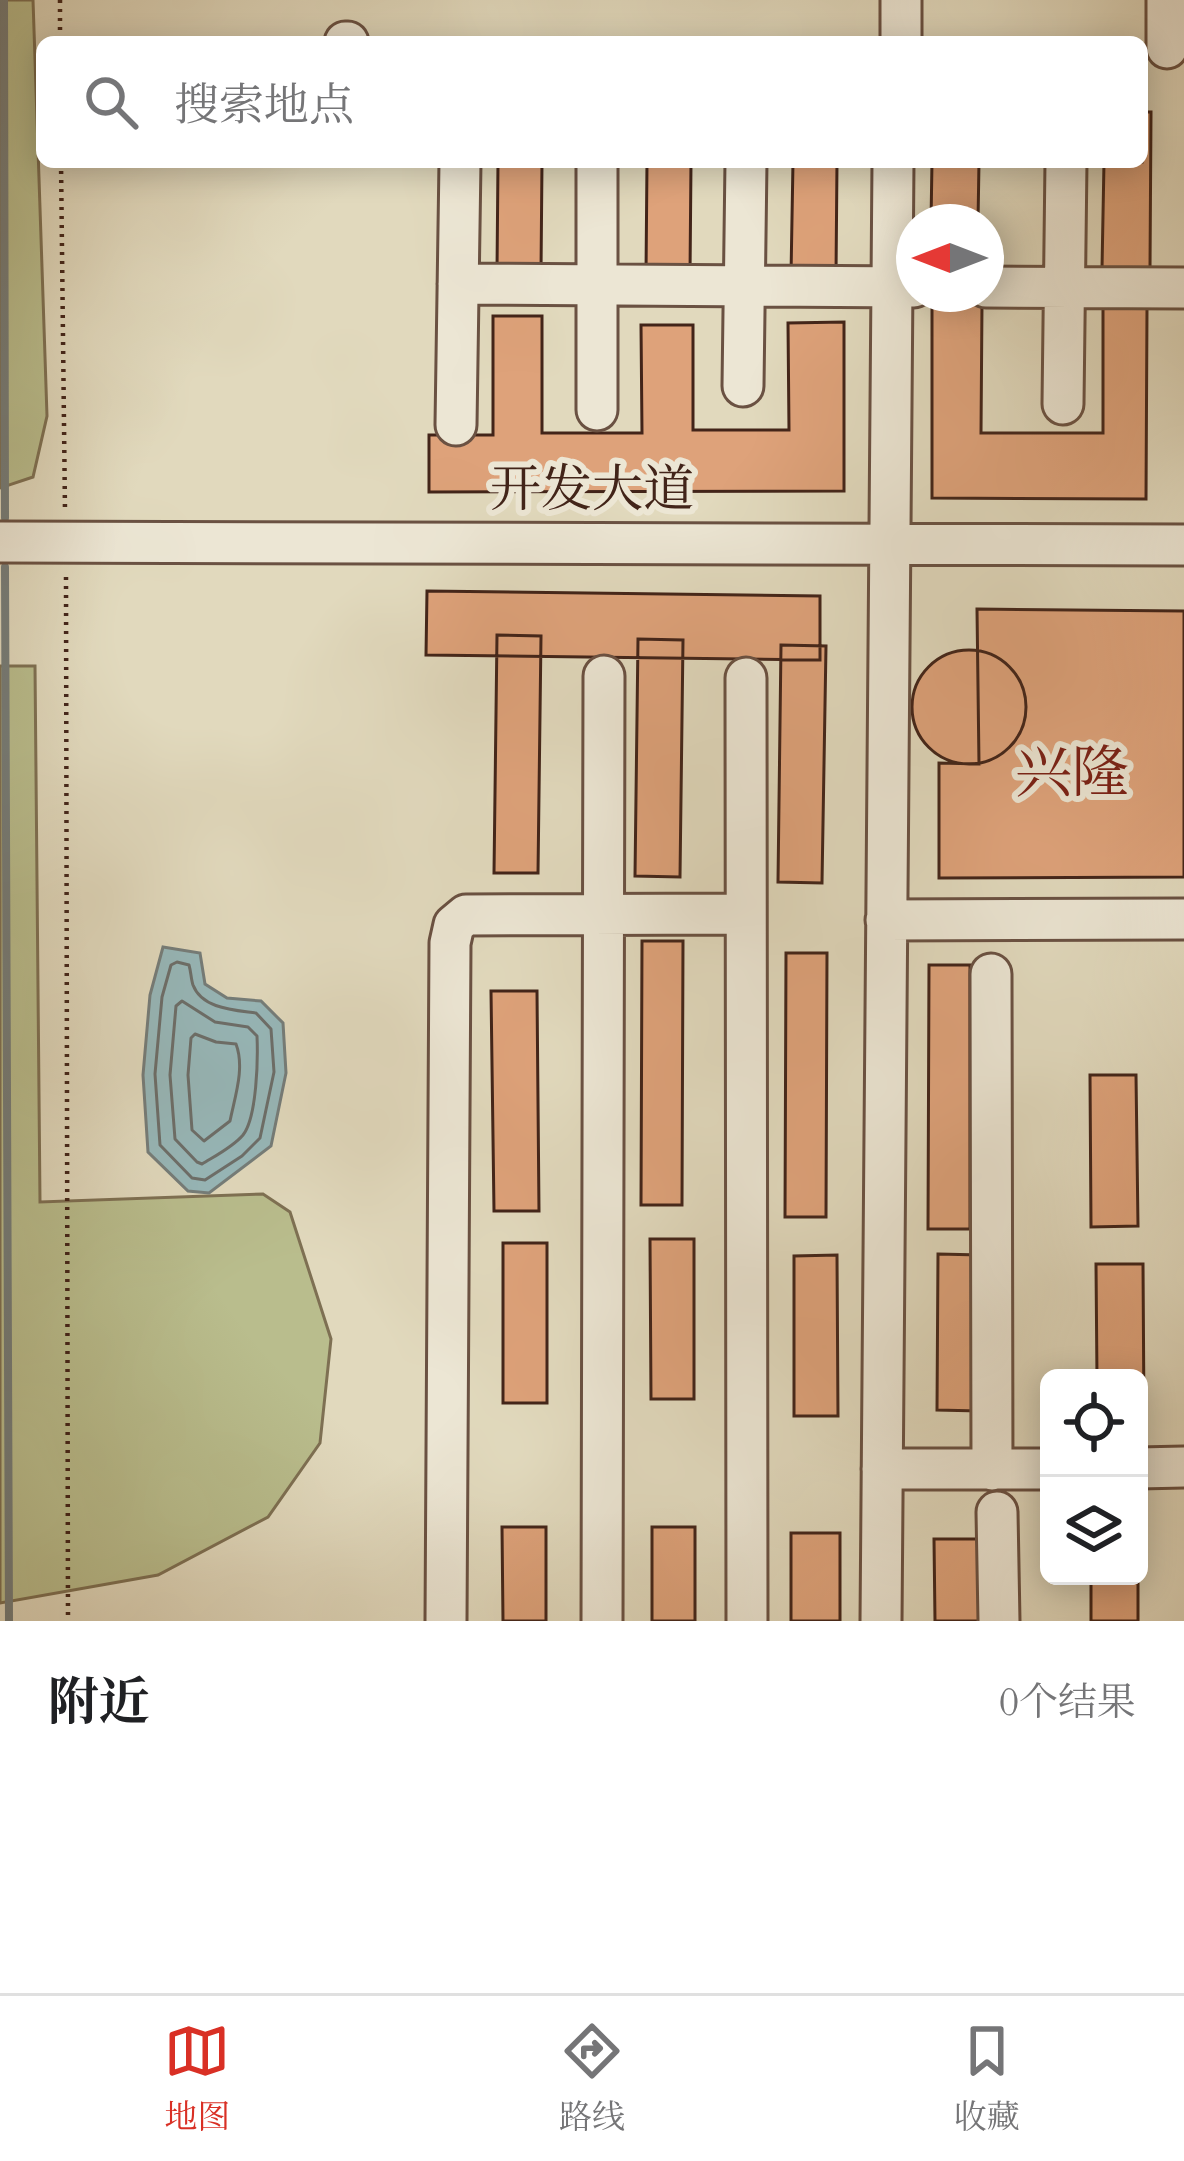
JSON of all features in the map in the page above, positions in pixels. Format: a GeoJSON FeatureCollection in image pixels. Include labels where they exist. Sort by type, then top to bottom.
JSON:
{"type":"FeatureCollection","features":[{"type":"Feature","properties":{"kind":"street"},"geometry":{"type":"LineString","coordinates":[[901,0],[901,36]]}},
{"type":"Feature","properties":{"kind":"street"},"geometry":{"type":"LineString","coordinates":[[1164,48],[1167,0]]}},
{"type":"Feature","properties":{"kind":"street"},"geometry":{"type":"LineString","coordinates":[[456,425],[460,168]]}},
{"type":"Feature","properties":{"kind":"street"},"geometry":{"type":"LineString","coordinates":[[597,168],[597,410]]}},
{"type":"Feature","properties":{"kind":"street"},"geometry":{"type":"LineString","coordinates":[[743,386],[746,168]]}},
{"type":"Feature","properties":{"kind":"street"},"geometry":{"type":"LineString","coordinates":[[893,168],[896,204]]}},
{"type":"Feature","properties":{"kind":"street"},"geometry":{"type":"LineString","coordinates":[[1063,404],[1066,168]]}},
{"type":"Feature","properties":{"kind":"street"},"geometry":{"type":"LineString","coordinates":[[458,284],[896,287]]}},
{"type":"Feature","properties":{"kind":"street"},"geometry":{"type":"LineString","coordinates":[[1004,287],[1184,288]]}},
{"type":"Feature","properties":{"kind":"street"},"geometry":{"type":"LineString","coordinates":[[880,1621],[890,545],[902,312]]}},
{"type":"Feature","properties":{"kind":"street","name":"开发大道"},"geometry":{"type":"LineString","coordinates":[[0,542],[1184,545]]}},
{"type":"Feature","properties":{"kind":"street"},"geometry":{"type":"LineString","coordinates":[[602,1621],[604,676]]}},
{"type":"Feature","properties":{"kind":"street"},"geometry":{"type":"LineString","coordinates":[[746,678],[747,1621]]}},
{"type":"Feature","properties":{"kind":"street"},"geometry":{"type":"LineString","coordinates":[[446,1621],[454,925],[466,915],[746,914]]}},
{"type":"Feature","properties":{"kind":"street"},"geometry":{"type":"LineString","coordinates":[[886,920],[1184,919]]}},
{"type":"Feature","properties":{"kind":"street"},"geometry":{"type":"LineString","coordinates":[[992,974],[992,1470]]}},
{"type":"Feature","properties":{"kind":"street"},"geometry":{"type":"LineString","coordinates":[[1148,1468],[1184,1468]]}},
{"type":"Feature","properties":{"kind":"street"},"geometry":{"type":"LineString","coordinates":[[882,1469],[1040,1469]]}},
{"type":"Feature","properties":{"kind":"street"},"geometry":{"type":"LineString","coordinates":[[997,1512],[999,1621]]}},
{"type":"Feature","properties":{"kind":"path"},"geometry":{"type":"LineString","coordinates":[[60,0],[60,36]]}},
{"type":"Feature","properties":{"kind":"path"},"geometry":{"type":"LineString","coordinates":[[62,168],[68,1621]]}},
{"type":"Feature","properties":{"kind":"green space"},"geometry":{"type":"Polygon","coordinates":[[[0,0],[33,0],[47,416],[33,477],[0,488],[0,0]]]}},
{"type":"Feature","properties":{"kind":"green space"},"geometry":{"type":"Polygon","coordinates":[[[0,666],[35,666],[40,1202],[263,1194],[290,1212],[331,1339],[320,1443],[268,1517],[158,1575],[0,1603],[0,666]]]}},
{"type":"Feature","properties":{"kind":"water"},"geometry":{"type":"Polygon","coordinates":[[[163,947],[200,953],[205,984],[227,998],[261,1001],[283,1023],[286,1073],[271,1146],[209,1193],[188,1191],[148,1152],[143,1075],[150,995],[163,947]]]}},
{"type":"Feature","properties":{"kind":"building"},"geometry":{"type":"Polygon","coordinates":[[[1151,112],[1150,269],[1102,269],[1104,168],[1148,168],[1151,112]]]}},
{"type":"Feature","properties":{"kind":"building"},"geometry":{"type":"Polygon","coordinates":[[[498,168],[542,168],[541,272],[497,271],[498,168]]]}},
{"type":"Feature","properties":{"kind":"building"},"geometry":{"type":"Polygon","coordinates":[[[647,168],[691,168],[690,275],[646,274],[647,168]]]}},
{"type":"Feature","properties":{"kind":"building"},"geometry":{"type":"Polygon","coordinates":[[[793,168],[837,168],[836,275],[791,275],[793,168]]]}},
{"type":"Feature","properties":{"kind":"building"},"geometry":{"type":"Polygon","coordinates":[[[932,168],[979,168],[978,204],[931,204],[932,168]]]}},
{"type":"Feature","properties":{"kind":"building"},"geometry":{"type":"Polygon","coordinates":[[[1103,308],[1147,308],[1146,499],[932,498],[932,312],[982,312],[981,433],[1103,433],[1103,308]]]}},
{"type":"Feature","properties":{"kind":"building"},"geometry":{"type":"Polygon","coordinates":[[[493,316],[542,316],[542,433],[642,433],[641,325],[693,325],[693,430],[789,430],[788,323],[844,322],[844,491],[429,492],[429,435],[493,435],[493,316]]]}},
{"type":"Feature","properties":{"kind":"building"},"geometry":{"type":"Polygon","coordinates":[[[427,591],[820,596],[820,660],[426,655],[427,591]]]}},
{"type":"Feature","properties":{"kind":"building"},"geometry":{"type":"Polygon","coordinates":[[[977,609],[1184,611],[1184,877],[939,878],[939,763],[979,764],[977,609]]]}},
{"type":"Feature","properties":{"kind":"building"},"geometry":{"type":"Polygon","coordinates":[[[497,635],[541,636],[538,873],[494,873],[497,635]]]}},
{"type":"Feature","properties":{"kind":"building"},"geometry":{"type":"Polygon","coordinates":[[[638,639],[683,640],[680,877],[635,876],[638,639]]]}},
{"type":"Feature","properties":{"kind":"building"},"geometry":{"type":"Polygon","coordinates":[[[781,645],[826,646],[822,883],[778,882],[781,645]]]}},
{"type":"Feature","properties":{"kind":"building"},"geometry":{"type":"Polygon","coordinates":[[[969,650],[991,654],[1010,666],[1022,685],[1026,707],[1022,729],[1010,748],[991,760],[969,764],[947,760],[928,748],[916,729],[912,707],[916,685],[928,666],[947,654],[969,650]]]}},
{"type":"Feature","properties":{"kind":"building"},"geometry":{"type":"Polygon","coordinates":[[[642,941],[683,941],[682,1205],[641,1205],[642,941]]]}},
{"type":"Feature","properties":{"kind":"building"},"geometry":{"type":"Polygon","coordinates":[[[786,953],[827,953],[826,1217],[785,1217],[786,953]]]}},
{"type":"Feature","properties":{"kind":"building"},"geometry":{"type":"Polygon","coordinates":[[[929,965],[970,965],[970,1229],[928,1229],[929,965]]]}},
{"type":"Feature","properties":{"kind":"building"},"geometry":{"type":"Polygon","coordinates":[[[491,991],[537,991],[539,1211],[494,1211],[491,991]]]}},
{"type":"Feature","properties":{"kind":"building"},"geometry":{"type":"Polygon","coordinates":[[[1090,1075],[1136,1075],[1138,1226],[1091,1227],[1090,1075]]]}},
{"type":"Feature","properties":{"kind":"building"},"geometry":{"type":"Polygon","coordinates":[[[650,1239],[694,1239],[694,1399],[651,1399],[650,1239]]]}},
{"type":"Feature","properties":{"kind":"building"},"geometry":{"type":"Polygon","coordinates":[[[503,1243],[547,1243],[547,1403],[503,1403],[503,1243]]]}},
{"type":"Feature","properties":{"kind":"building"},"geometry":{"type":"Polygon","coordinates":[[[938,1254],[980,1255],[979,1411],[937,1410],[938,1254]]]}},
{"type":"Feature","properties":{"kind":"building"},"geometry":{"type":"Polygon","coordinates":[[[837,1255],[838,1416],[794,1416],[794,1256],[837,1255]]]}},
{"type":"Feature","properties":{"kind":"building"},"geometry":{"type":"Polygon","coordinates":[[[1096,1264],[1143,1264],[1144,1369],[1097,1369],[1096,1264]]]}},
{"type":"Feature","properties":{"kind":"building"},"geometry":{"type":"Polygon","coordinates":[[[502,1527],[546,1527],[546,1621],[503,1621],[502,1527]]]}},
{"type":"Feature","properties":{"kind":"building"},"geometry":{"type":"Polygon","coordinates":[[[652,1527],[695,1527],[695,1621],[652,1621],[652,1527]]]}},
{"type":"Feature","properties":{"kind":"building"},"geometry":{"type":"Polygon","coordinates":[[[791,1533],[840,1533],[840,1621],[791,1621],[791,1533]]]}},
{"type":"Feature","properties":{"kind":"building"},"geometry":{"type":"Polygon","coordinates":[[[934,1539],[983,1539],[983,1621],[935,1621],[934,1539]]]}},
{"type":"Feature","properties":{"kind":"building"},"geometry":{"type":"Polygon","coordinates":[[[1091,1585],[1138,1585],[1138,1621],[1091,1621],[1091,1585]]]}},
{"type":"Feature","properties":{"kind":"waterway"},"geometry":{"type":"LineString","coordinates":[[4,0],[5,518]]}},
{"type":"Feature","properties":{"kind":"waterway"},"geometry":{"type":"LineString","coordinates":[[5,567],[9,1621]]}},
{"type":"Feature","properties":{"kind":"district","name":"兴隆"},"geometry":{"type":"Point","coordinates":[1072,774]}}]}
